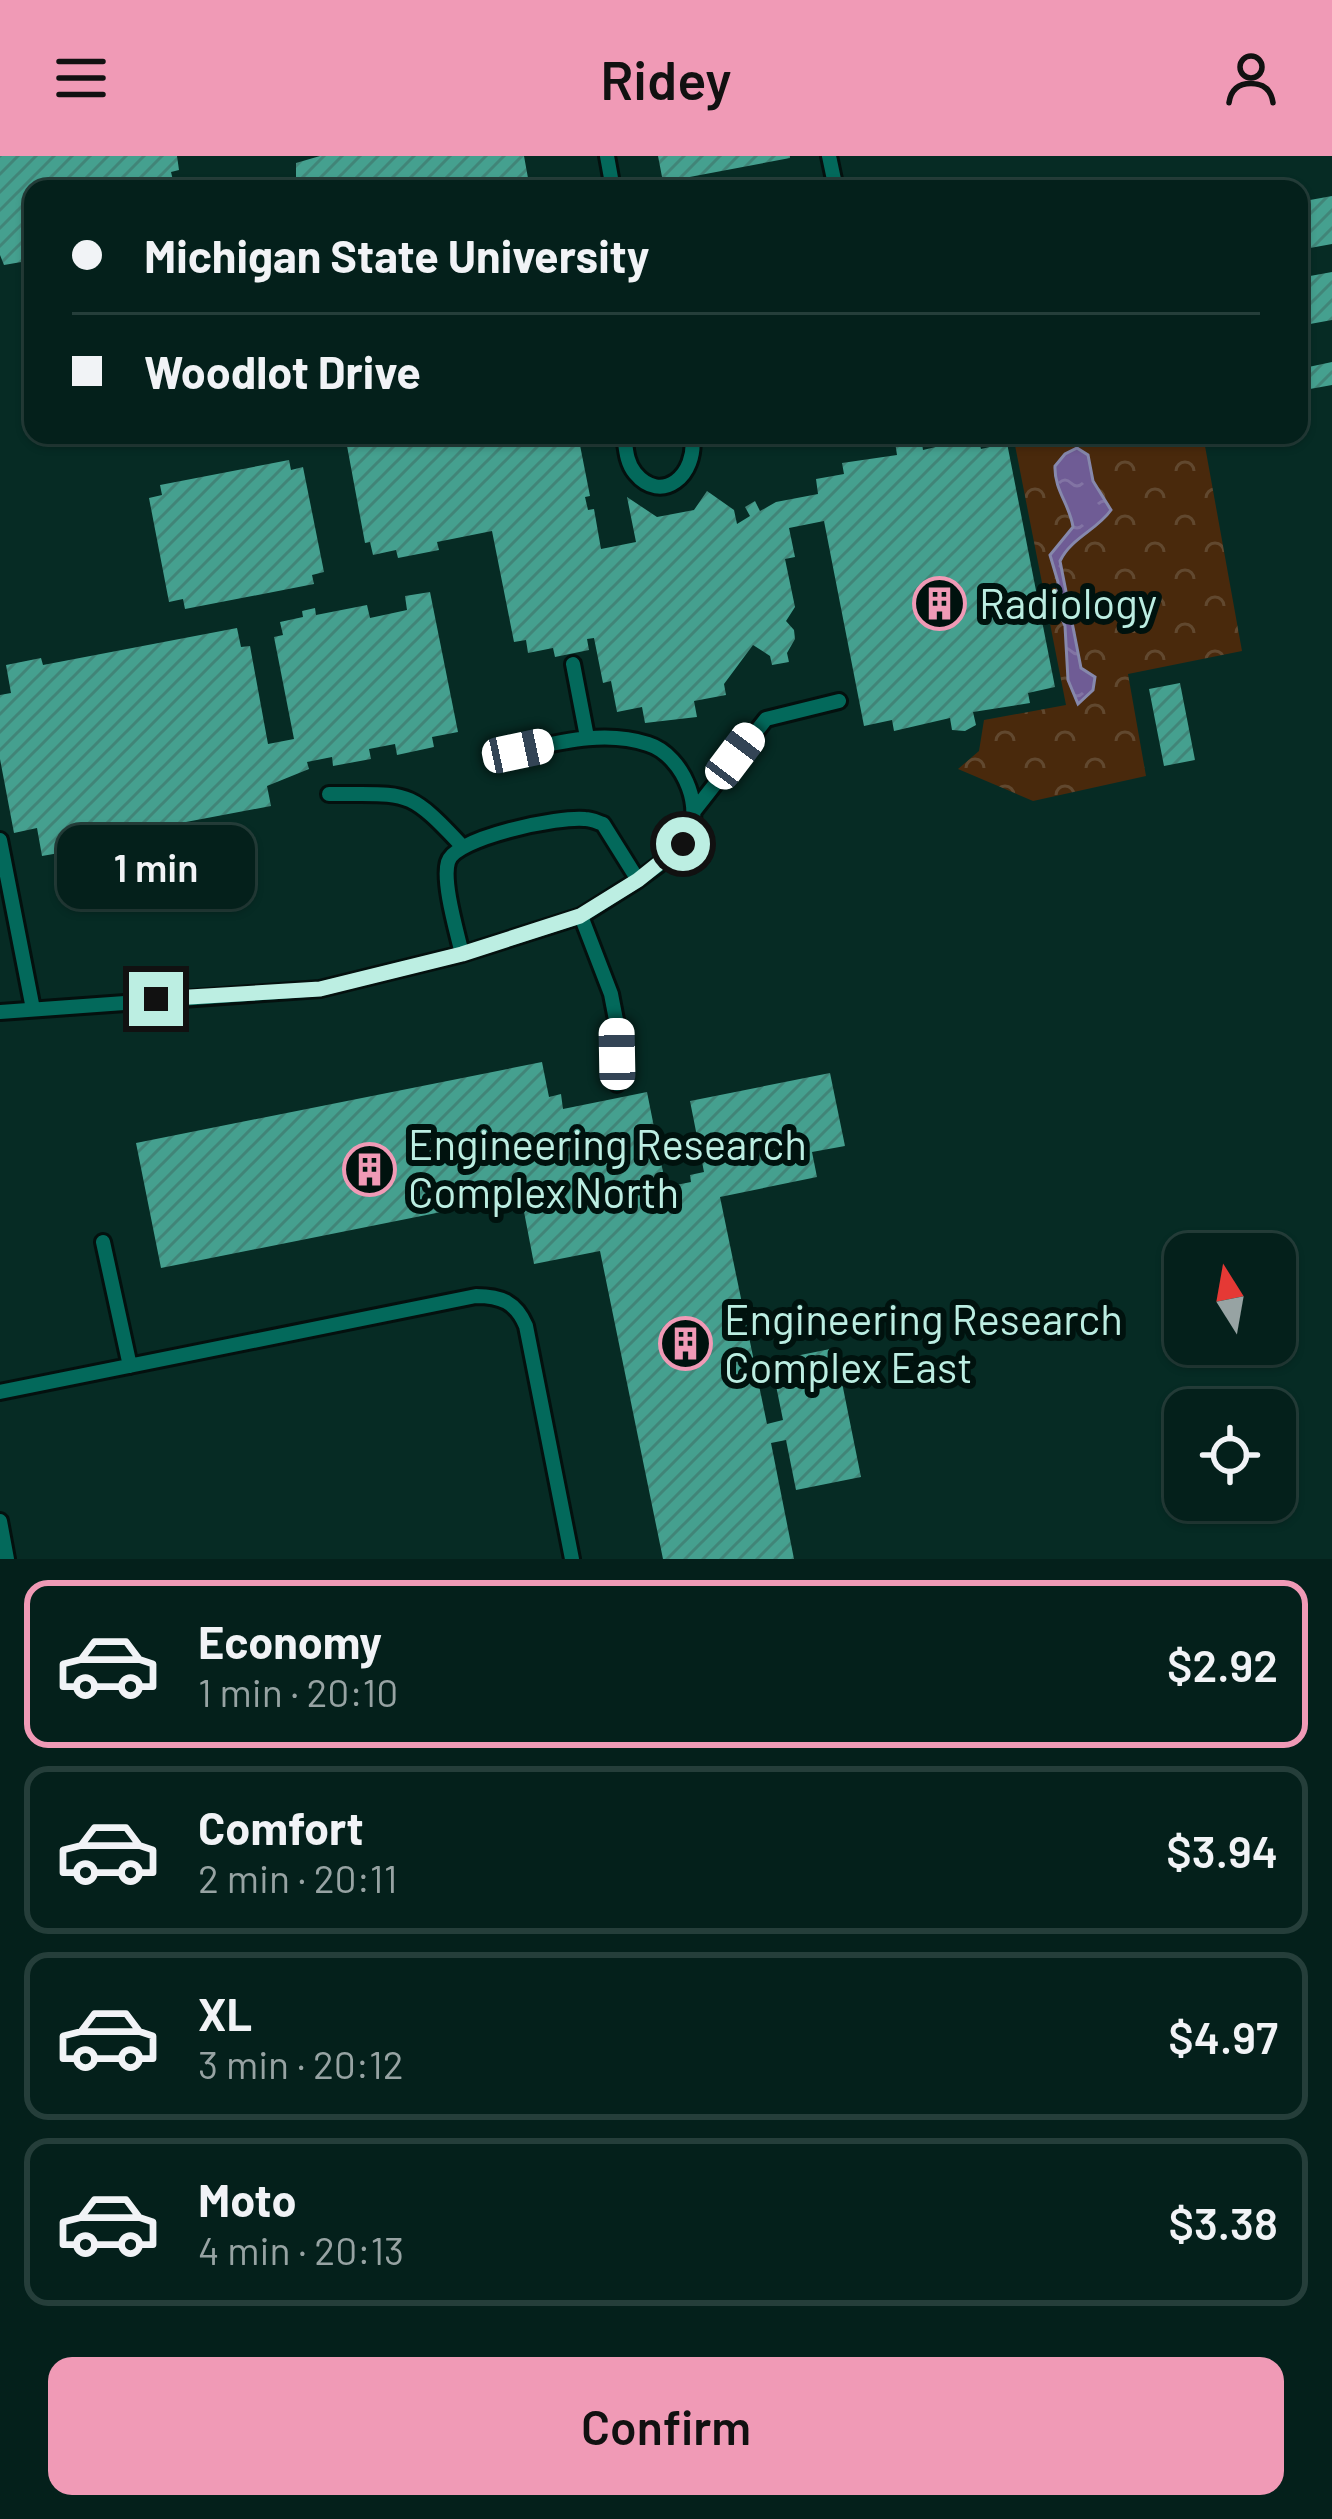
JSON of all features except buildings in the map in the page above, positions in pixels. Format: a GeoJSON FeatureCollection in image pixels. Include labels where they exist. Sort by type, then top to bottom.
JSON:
{"type":"FeatureCollection","features":[{"type":"Feature","properties":{"kind":"lane"},"geometry":{"type":"LineString","coordinates":[[626,444],[636,476],[656,485],[667,485],[686,474],[693,444]]}},
{"type":"Feature","properties":{"kind":"lane"},"geometry":{"type":"LineString","coordinates":[[573,664],[587,737]]}},
{"type":"Feature","properties":{"kind":"lane"},"geometry":{"type":"LineString","coordinates":[[694,811],[766,719],[839,701]]}},
{"type":"Feature","properties":{"kind":"lane"},"geometry":{"type":"LineString","coordinates":[[0,1012],[320,989],[462,954],[580,916],[638,880],[683,844],[692,826],[694,811],[685,780],[670,758],[650,744],[587,737],[518,751]]}},
{"type":"Feature","properties":{"kind":"lane"},"geometry":{"type":"LineString","coordinates":[[329,794],[406,796],[423,804],[461,845]]}},
{"type":"Feature","properties":{"kind":"lane"},"geometry":{"type":"LineString","coordinates":[[462,954],[447,875],[448,862],[461,845],[494,834],[584,818],[603,824],[638,880]]}},
{"type":"Feature","properties":{"kind":"lane"},"geometry":{"type":"LineString","coordinates":[[0,840],[33,1009]]}},
{"type":"Feature","properties":{"kind":"lane"},"geometry":{"type":"LineString","coordinates":[[580,916],[610,994],[617,1084]]}},
{"type":"Feature","properties":{"kind":"lane"},"geometry":{"type":"LineString","coordinates":[[103,1242],[130,1366]]}},
{"type":"Feature","properties":{"kind":"lane"},"geometry":{"type":"LineString","coordinates":[[0,1392],[476,1296],[500,1298],[520,1313],[526,1326],[572,1559]]}},
{"type":"Feature","properties":{"kind":"lane"},"geometry":{"type":"LineString","coordinates":[[0,1521],[8,1559]]}},
{"type":"Feature","properties":{"kind":"green space"},"geometry":{"type":"Polygon","coordinates":[[[1015,444],[1205,444],[1242,651],[1128,674],[1146,776],[1033,801],[958,769],[979,751],[984,720],[1066,705],[1015,444]]]}},
{"type":"Feature","properties":{"kind":"water"},"geometry":{"type":"Polygon","coordinates":[[[1077,448],[1088,455],[1093,481],[1111,510],[1060,561],[1081,668],[1095,677],[1093,690],[1078,704],[1068,680],[1065,626],[1057,607],[1058,582],[1050,555],[1073,527],[1055,466],[1077,448]]]}},
{"type":"Feature","properties":{"kind":"place","name":"Radiology"},"geometry":{"type":"Point","coordinates":[940,604]}},
{"type":"Feature","properties":{"kind":"place","name":"Engineering Research Complex North"},"geometry":{"type":"Point","coordinates":[369,1169]}},
{"type":"Feature","properties":{"kind":"place","name":"Engineering Research Complex East"},"geometry":{"type":"Point","coordinates":[685,1344]}},
{"type":"Feature","properties":{"kind":"route"},"geometry":{"type":"LineString","coordinates":[[156,999],[320,989],[462,954],[580,916],[638,880],[683,844]]}}]}
